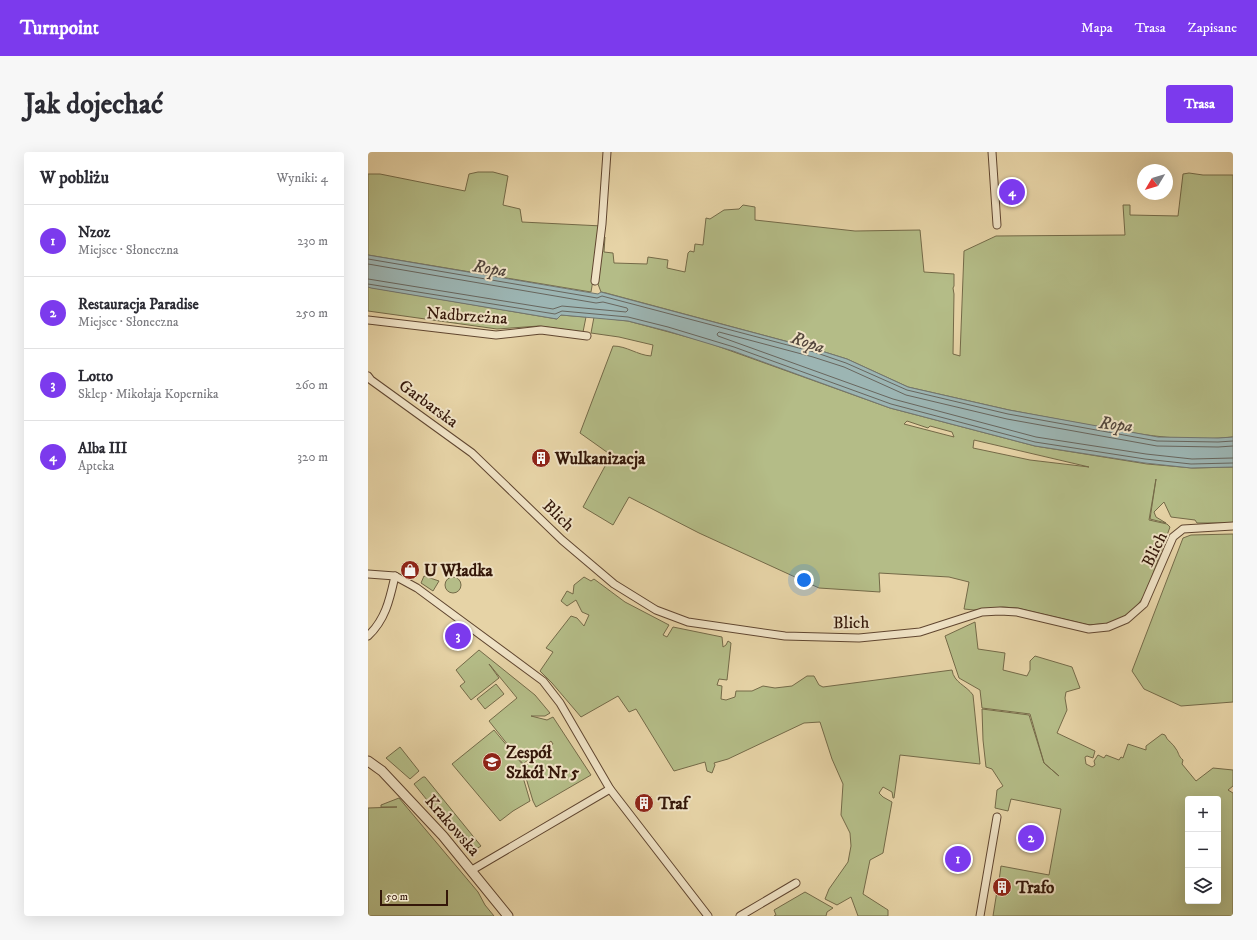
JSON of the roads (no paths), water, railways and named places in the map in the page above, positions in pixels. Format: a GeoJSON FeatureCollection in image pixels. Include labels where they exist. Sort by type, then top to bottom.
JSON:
{"type":"FeatureCollection","features":[{"type":"Feature","properties":{"kind":"street"},"geometry":{"type":"LineString","coordinates":[[595,281],[602,224],[607,152]]}},
{"type":"Feature","properties":{"kind":"street"},"geometry":{"type":"LineString","coordinates":[[992,152],[997,225]]}},
{"type":"Feature","properties":{"kind":"street","name":"Nadbrzeżna"},"geometry":{"type":"LineString","coordinates":[[368,320],[496,335],[541,330],[587,336]]}},
{"type":"Feature","properties":{"kind":"street","name":"Garbarska"},"geometry":{"type":"LineString","coordinates":[[369,379],[472,453]]}},
{"type":"Feature","properties":{"kind":"street","name":"Blich"},"geometry":{"type":"LineString","coordinates":[[472,453],[562,540],[614,584],[639,601],[668,616],[688,622],[785,636],[859,638],[896,635],[920,632],[982,612],[1000,611],[1017,612],[1089,629],[1108,627],[1127,619],[1144,604],[1173,537],[1183,528],[1233,526]]}},
{"type":"Feature","properties":{"kind":"street"},"geometry":{"type":"LineString","coordinates":[[368,574],[395,576],[417,588],[543,681],[560,703],[610,789],[708,916]]}},
{"type":"Feature","properties":{"kind":"street"},"geometry":{"type":"LineString","coordinates":[[368,636],[376,629],[388,608],[395,576]]}},
{"type":"Feature","properties":{"kind":"street","name":"Krakowska"},"geometry":{"type":"LineString","coordinates":[[368,761],[387,776],[443,836],[508,916]]}},
{"type":"Feature","properties":{"kind":"street"},"geometry":{"type":"LineString","coordinates":[[472,870],[610,789]]}},
{"type":"Feature","properties":{"kind":"street"},"geometry":{"type":"LineString","coordinates":[[980,916],[997,817]]}},
{"type":"Feature","properties":{"kind":"street"},"geometry":{"type":"LineString","coordinates":[[740,916],[796,883]]}},
{"type":"Feature","properties":{"kind":"water"},"geometry":{"type":"Polygon","coordinates":[[[368,255],[598,294],[601,292],[815,349],[847,359],[908,387],[1009,410],[1158,437],[1233,437],[1233,467],[1191,468],[1145,463],[1035,446],[890,408],[733,351],[628,321],[561,315],[557,319],[371,288],[368,287],[368,255]]]}},
{"type":"Feature","properties":{"kind":"place","name":"Alba III"},"geometry":{"type":"Point","coordinates":[1012,192]}},
{"type":"Feature","properties":{"kind":"place","name":"Wulkanizacja"},"geometry":{"type":"Point","coordinates":[541,458]}},
{"type":"Feature","properties":{"kind":"place","name":"U Władka"},"geometry":{"type":"Point","coordinates":[410,570]}},
{"type":"Feature","properties":{"kind":"place","name":"Lotto"},"geometry":{"type":"Point","coordinates":[458,636]}},
{"type":"Feature","properties":{"kind":"place","name":"Zespół Szkół Nr 5"},"geometry":{"type":"Point","coordinates":[492,762]}},
{"type":"Feature","properties":{"kind":"place","name":"Traf"},"geometry":{"type":"Point","coordinates":[644,803]}},
{"type":"Feature","properties":{"kind":"place","name":"Restauracja Paradise"},"geometry":{"type":"Point","coordinates":[1031,838]}},
{"type":"Feature","properties":{"kind":"place","name":"Nzoz"},"geometry":{"type":"Point","coordinates":[958,859]}},
{"type":"Feature","properties":{"kind":"place","name":"Trafo"},"geometry":{"type":"Point","coordinates":[1002,887]}},
{"type":"Feature","properties":{"kind":"water label","name":"Ropa"},"geometry":{"type":"Point","coordinates":[490,268]}},
{"type":"Feature","properties":{"kind":"water label","name":"Ropa"},"geometry":{"type":"Point","coordinates":[808,342]}},
{"type":"Feature","properties":{"kind":"water label","name":"Ropa"},"geometry":{"type":"Point","coordinates":[1116,424]}}]}
